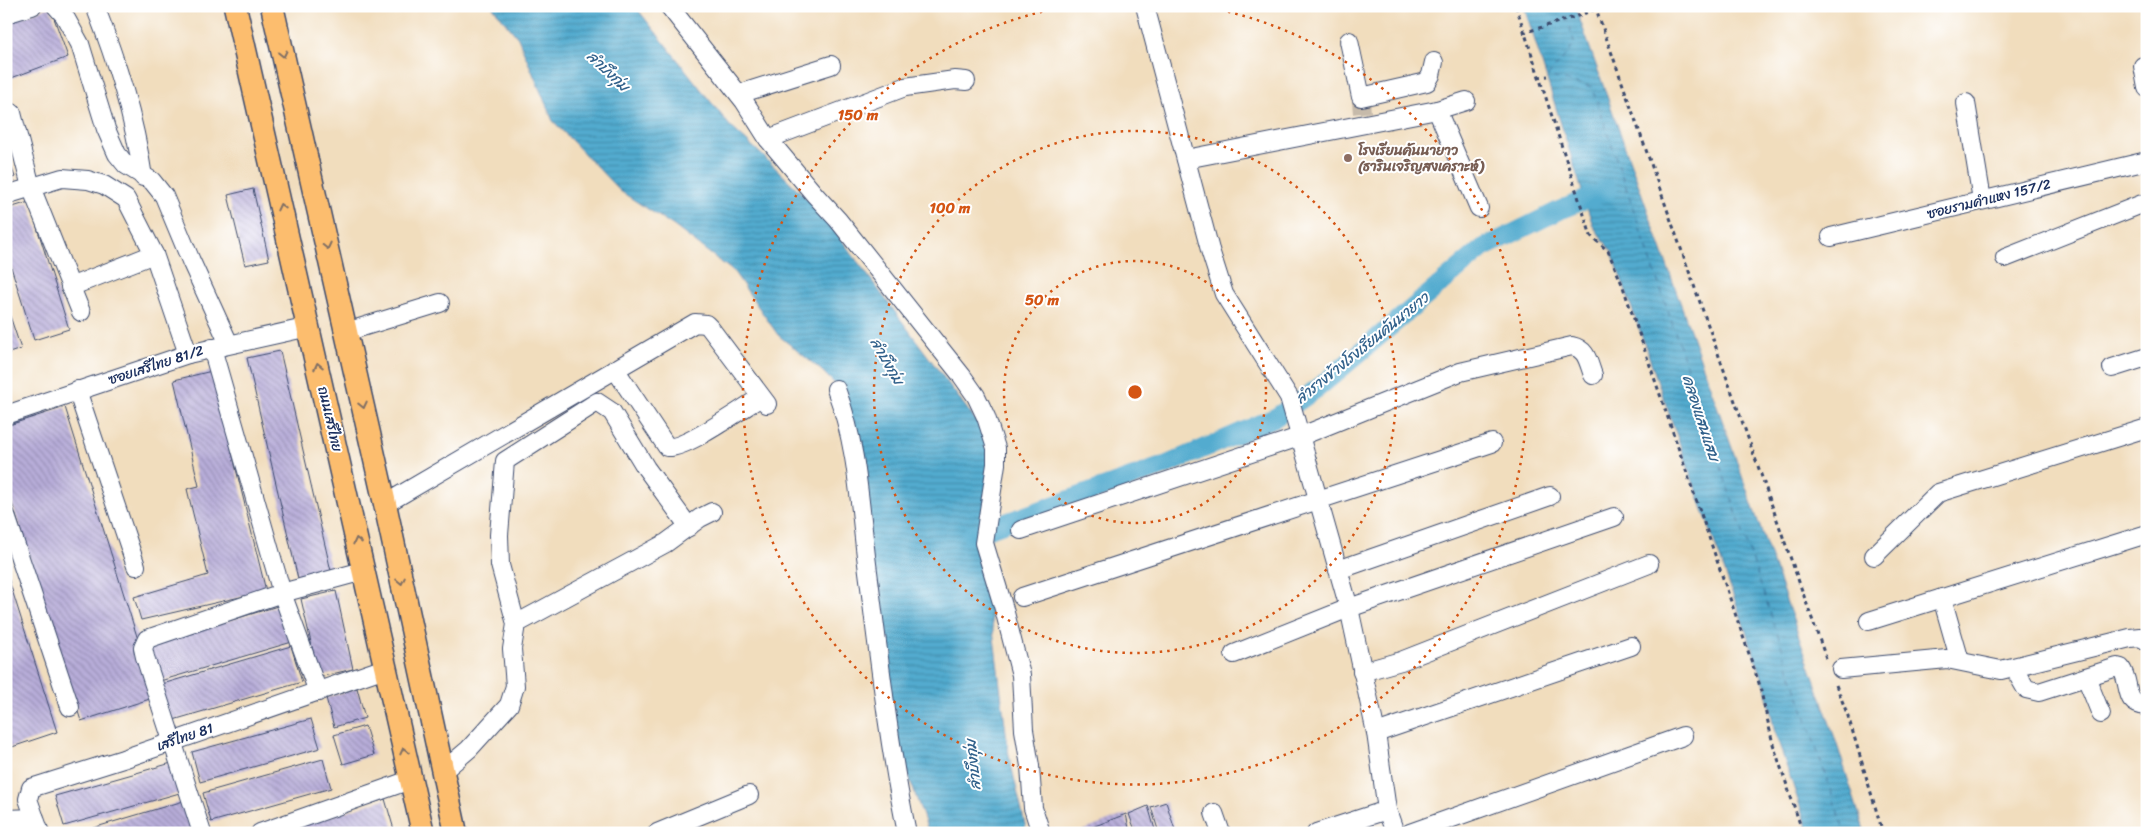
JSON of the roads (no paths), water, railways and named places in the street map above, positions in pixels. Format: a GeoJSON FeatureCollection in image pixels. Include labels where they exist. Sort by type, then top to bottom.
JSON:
{"type":"FeatureCollection","features":[{"type":"Feature","properties":{"kind":"main road","name":"ถนนเสรีไทย"},"geometry":{"type":"LineString","coordinates":[[235,6],[423,833]]}},
{"type":"Feature","properties":{"kind":"main road"},"geometry":{"type":"LineString","coordinates":[[272,6],[385,504],[456,833]]}},
{"type":"Feature","properties":{"kind":"street"},"geometry":{"type":"LineString","coordinates":[[6,14],[32,6]]}},
{"type":"Feature","properties":{"kind":"street"},"geometry":{"type":"LineString","coordinates":[[56,6],[80,44],[106,129],[117,154],[126,165],[152,181],[164,196],[191,262],[221,346],[282,593],[318,692]]}},
{"type":"Feature","properties":{"kind":"street"},"geometry":{"type":"LineString","coordinates":[[95,6],[115,58],[136,132],[144,176]]}},
{"type":"Feature","properties":{"kind":"street"},"geometry":{"type":"LineString","coordinates":[[669,6],[739,94],[768,139],[838,220],[976,396],[992,433],[997,452],[984,543],[1021,675],[1024,730],[1030,766],[1033,808],[1040,833]]}},
{"type":"Feature","properties":{"kind":"street"},"geometry":{"type":"LineString","coordinates":[[1145,6],[1224,294],[1291,404],[1349,608],[1376,733],[1387,810],[1395,833]]}},
{"type":"Feature","properties":{"kind":"street"},"geometry":{"type":"LineString","coordinates":[[1349,41],[1362,109]]}},
{"type":"Feature","properties":{"kind":"street"},"geometry":{"type":"LineString","coordinates":[[1186,159],[1362,109],[1427,82],[1434,62]]}},
{"type":"Feature","properties":{"kind":"street"},"geometry":{"type":"LineString","coordinates":[[739,94],[831,65]]}},
{"type":"Feature","properties":{"kind":"street"},"geometry":{"type":"LineString","coordinates":[[2147,65],[2143,66],[2147,88]]}},
{"type":"Feature","properties":{"kind":"street"},"geometry":{"type":"LineString","coordinates":[[768,139],[905,87],[955,80],[966,81]]}},
{"type":"Feature","properties":{"kind":"street"},"geometry":{"type":"LineString","coordinates":[[1362,109],[1437,110],[1466,102]]}},
{"type":"Feature","properties":{"kind":"street"},"geometry":{"type":"LineString","coordinates":[[1966,103],[1982,200]]}},
{"type":"Feature","properties":{"kind":"street"},"geometry":{"type":"LineString","coordinates":[[1437,110],[1479,208]]}},
{"type":"Feature","properties":{"kind":"street"},"geometry":{"type":"LineString","coordinates":[[12,113],[31,187],[81,312]]}},
{"type":"Feature","properties":{"kind":"street","name":"ซอยรามคำแหง 157/2"},"geometry":{"type":"LineString","coordinates":[[1831,236],[2147,160]]}},
{"type":"Feature","properties":{"kind":"street"},"geometry":{"type":"LineString","coordinates":[[6,195],[62,178],[88,180],[104,185],[126,198],[154,254],[188,354]]}},
{"type":"Feature","properties":{"kind":"street"},"geometry":{"type":"LineString","coordinates":[[2005,258],[2147,202]]}},
{"type":"Feature","properties":{"kind":"street"},"geometry":{"type":"LineString","coordinates":[[70,287],[154,254]]}},
{"type":"Feature","properties":{"kind":"street"},"geometry":{"type":"LineString","coordinates":[[346,332],[440,303]]}},
{"type":"Feature","properties":{"kind":"street"},"geometry":{"type":"LineString","coordinates":[[385,504],[690,325],[702,323],[710,328],[764,400],[688,442],[667,448],[615,370]]}},
{"type":"Feature","properties":{"kind":"street","name":"ซอยเสรีไทย 81/2"},"geometry":{"type":"LineString","coordinates":[[6,415],[188,354],[309,327]]}},
{"type":"Feature","properties":{"kind":"street"},"geometry":{"type":"LineString","coordinates":[[1021,530],[1300,437],[1460,372],[1572,346],[1580,348],[1585,353],[1593,375]]}},
{"type":"Feature","properties":{"kind":"street"},"geometry":{"type":"LineString","coordinates":[[2112,368],[2147,357]]}},
{"type":"Feature","properties":{"kind":"street"},"geometry":{"type":"LineString","coordinates":[[836,389],[854,451],[880,665],[895,773],[907,833]]}},
{"type":"Feature","properties":{"kind":"street"},"geometry":{"type":"LineString","coordinates":[[77,390],[136,566]]}},
{"type":"Feature","properties":{"kind":"street"},"geometry":{"type":"LineString","coordinates":[[442,772],[469,749],[509,705],[514,686],[512,649],[516,624],[500,565],[499,535],[505,461],[597,402],[612,412],[646,468],[689,527]]}},
{"type":"Feature","properties":{"kind":"street"},"geometry":{"type":"LineString","coordinates":[[1874,556],[1938,492],[2147,428]]}},
{"type":"Feature","properties":{"kind":"street"},"geometry":{"type":"LineString","coordinates":[[1022,598],[1317,499],[1492,443]]}},
{"type":"Feature","properties":{"kind":"street"},"geometry":{"type":"LineString","coordinates":[[1338,570],[1550,496]]}},
{"type":"Feature","properties":{"kind":"street"},"geometry":{"type":"LineString","coordinates":[[516,624],[666,543],[712,512]]}},
{"type":"Feature","properties":{"kind":"street"},"geometry":{"type":"LineString","coordinates":[[6,516],[70,707]]}},
{"type":"Feature","properties":{"kind":"street"},"geometry":{"type":"LineString","coordinates":[[1234,654],[1349,608],[1614,516]]}},
{"type":"Feature","properties":{"kind":"street"},"geometry":{"type":"LineString","coordinates":[[1869,621],[2147,534]]}},
{"type":"Feature","properties":{"kind":"street"},"geometry":{"type":"LineString","coordinates":[[1362,672],[1400,661],[1649,564]]}},
{"type":"Feature","properties":{"kind":"street"},"geometry":{"type":"LineString","coordinates":[[202,833],[145,658],[143,648],[147,640],[282,593],[363,571]]}},
{"type":"Feature","properties":{"kind":"street"},"geometry":{"type":"LineString","coordinates":[[1942,598],[1960,661]]}},
{"type":"Feature","properties":{"kind":"street"},"geometry":{"type":"LineString","coordinates":[[1835,672],[1947,659],[2001,670],[2130,638],[2140,637],[2147,641]]}},
{"type":"Feature","properties":{"kind":"street"},"geometry":{"type":"LineString","coordinates":[[1376,733],[1631,646]]}},
{"type":"Feature","properties":{"kind":"street"},"geometry":{"type":"LineString","coordinates":[[2014,668],[2026,689],[2038,692],[2117,667],[2122,668],[2131,701],[2137,705],[2147,706]]}},
{"type":"Feature","properties":{"kind":"street","name":"เสรีไทย 81"},"geometry":{"type":"LineString","coordinates":[[38,825],[28,799],[31,788],[171,742],[384,668]]}},
{"type":"Feature","properties":{"kind":"street"},"geometry":{"type":"LineString","coordinates":[[2086,677],[2101,714]]}},
{"type":"Feature","properties":{"kind":"street"},"geometry":{"type":"LineString","coordinates":[[1410,833],[1683,736]]}},
{"type":"Feature","properties":{"kind":"street"},"geometry":{"type":"LineString","coordinates":[[260,833],[278,830],[410,780]]}},
{"type":"Feature","properties":{"kind":"street"},"geometry":{"type":"LineString","coordinates":[[658,833],[749,795]]}},
{"type":"Feature","properties":{"kind":"street"},"geometry":{"type":"LineString","coordinates":[[1316,833],[1387,810]]}},
{"type":"Feature","properties":{"kind":"street"},"geometry":{"type":"LineString","coordinates":[[1214,813],[1222,833]]}},
{"type":"Feature","properties":{"kind":"street"},"geometry":{"type":"LineString","coordinates":[[6,819],[38,825]]}},
{"type":"Feature","properties":{"kind":"water","name":"ลำบึงกุ่ม"},"geometry":{"type":"Polygon","coordinates":[[[492,6],[635,6],[730,126],[820,211],[994,445],[984,559],[1009,756],[1027,833],[929,833],[903,760],[885,688],[841,390],[821,370],[778,335],[734,272],[674,226],[620,191],[553,121],[518,38],[492,6]]]}},
{"type":"Feature","properties":{"kind":"water","name":"คลองแสนแสบ"},"geometry":{"type":"Polygon","coordinates":[[[1524,6],[1575,6],[1835,738],[1865,833],[1809,833],[1774,729],[1767,691],[1612,252],[1593,226],[1524,6]]]}},
{"type":"Feature","properties":{"kind":"waterway","name":"ลำรางข้างโรงเรียนคันนายาว"},"geometry":{"type":"LineString","coordinates":[[971,535],[1166,465],[1276,417],[1318,388],[1483,248],[1560,210],[1608,190]]}},
{"type":"Feature","properties":{"kind":"tunnel"},"geometry":{"type":"LineString","coordinates":[[1361,101],[1362,113]]}},
{"type":"Feature","properties":{"kind":"place","name":"โรงเรียนคันนายาว (ธารินเจริญสงเคราะห์)"},"geometry":{"type":"Point","coordinates":[1348,158]}}]}
